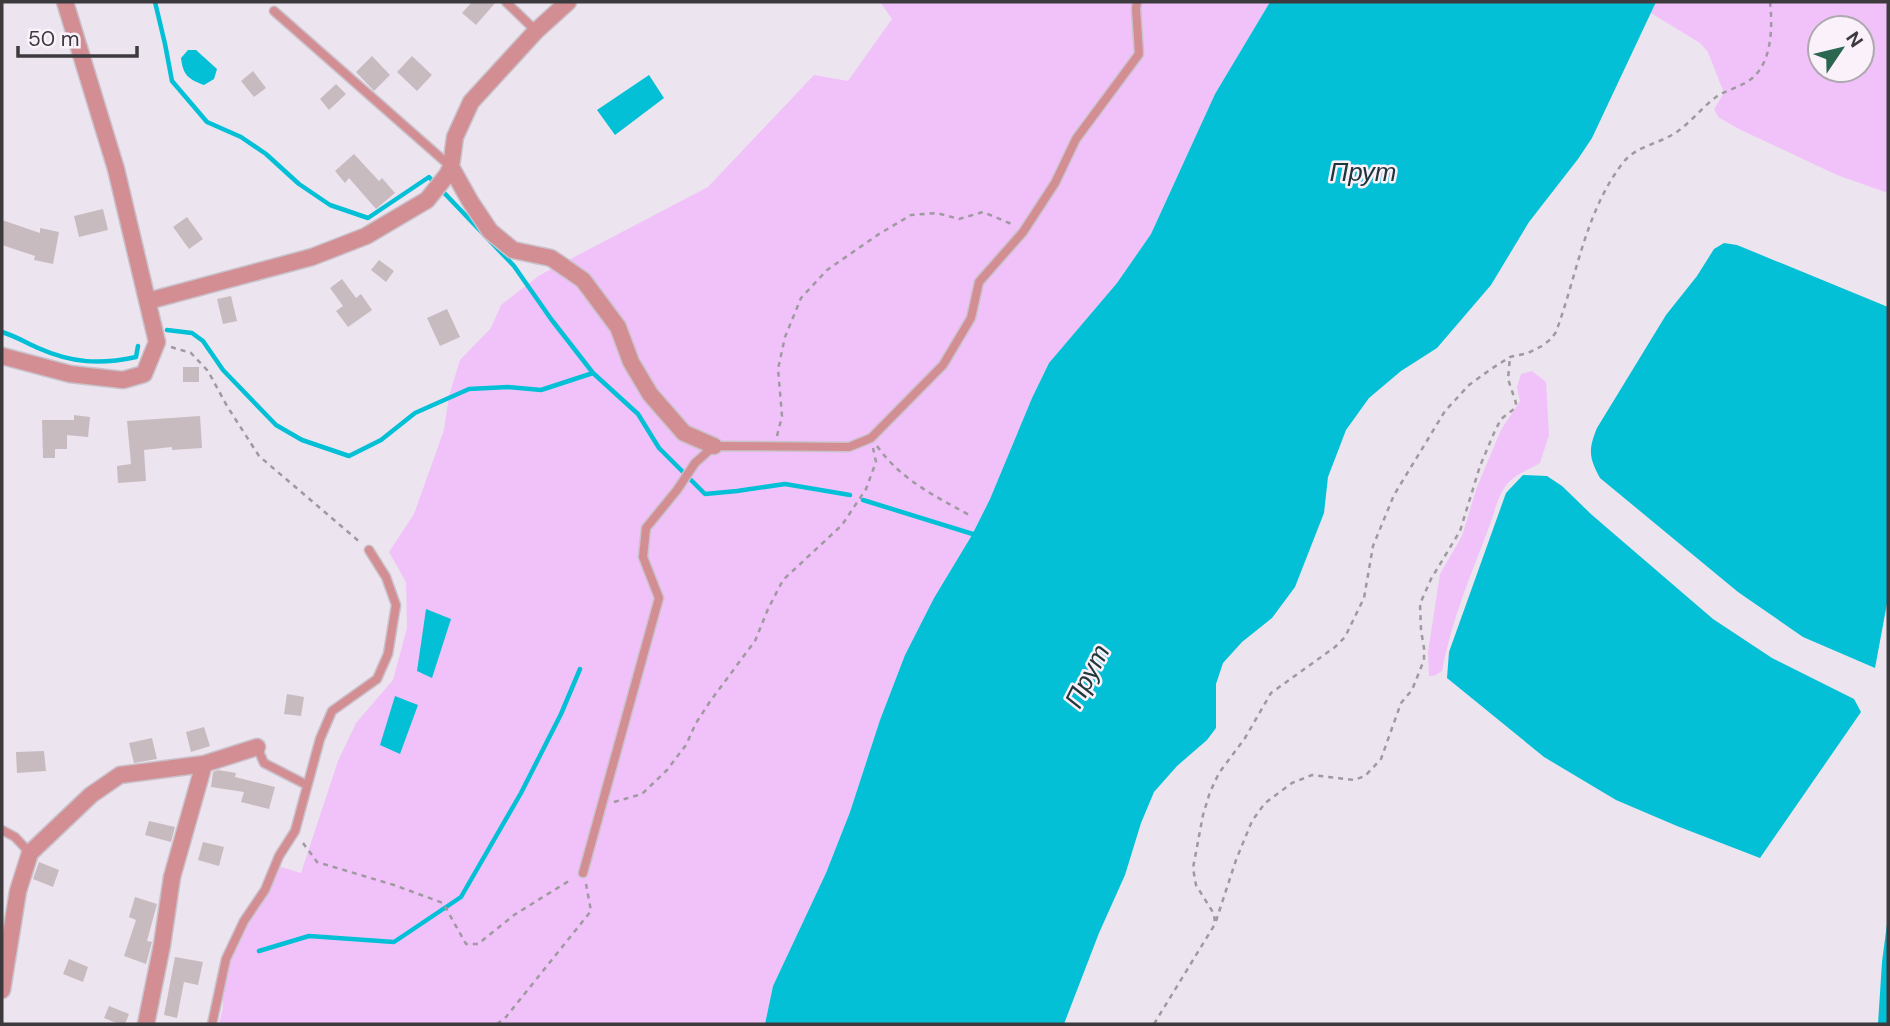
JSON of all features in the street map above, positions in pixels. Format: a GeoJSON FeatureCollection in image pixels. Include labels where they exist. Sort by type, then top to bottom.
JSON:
{"type":"FeatureCollection","features":[{"type":"Feature","properties":{"kind":"street"},"geometry":{"type":"LineString","coordinates":[[2,356],[70,374],[123,380],[144,374],[157,342],[116,169],[65,2]]}},
{"type":"Feature","properties":{"kind":"street"},"geometry":{"type":"LineString","coordinates":[[148,301],[312,257],[366,236],[427,200],[449,171],[455,137],[471,102],[536,31],[568,2]]}},
{"type":"Feature","properties":{"kind":"street"},"geometry":{"type":"LineString","coordinates":[[449,171],[490,231],[513,250],[551,258],[583,280],[618,327],[631,362],[650,394],[684,433],[714,446]]}},
{"type":"Feature","properties":{"kind":"street"},"geometry":{"type":"LineString","coordinates":[[2,990],[18,891],[30,853],[91,795],[120,775],[204,764],[257,747]]}},
{"type":"Feature","properties":{"kind":"street"},"geometry":{"type":"LineString","coordinates":[[146,1024],[173,877],[204,764]]}},
{"type":"Feature","properties":{"kind":"lane"},"geometry":{"type":"LineString","coordinates":[[506,2],[536,31]]}},
{"type":"Feature","properties":{"kind":"lane"},"geometry":{"type":"LineString","coordinates":[[583,873],[659,598],[643,557],[646,528],[677,491],[695,463],[714,446],[849,447],[871,438],[943,365],[971,318],[979,282],[1023,232],[1055,183],[1076,139],[1139,54],[1137,2]]}},
{"type":"Feature","properties":{"kind":"lane"},"geometry":{"type":"LineString","coordinates":[[274,11],[449,171]]}},
{"type":"Feature","properties":{"kind":"lane"},"geometry":{"type":"LineString","coordinates":[[212,1024],[226,959],[244,921],[265,890],[279,856],[295,831],[320,739],[332,711],[377,679],[388,654],[396,605],[386,577],[369,550]]}},
{"type":"Feature","properties":{"kind":"lane"},"geometry":{"type":"LineString","coordinates":[[257,747],[264,763],[307,785]]}},
{"type":"Feature","properties":{"kind":"lane"},"geometry":{"type":"LineString","coordinates":[[2,830],[15,837],[30,853]]}},
{"type":"Feature","properties":{"kind":"path"},"geometry":{"type":"LineString","coordinates":[[1215,924],[1214,914],[1196,885],[1193,869],[1203,815],[1219,774],[1245,738],[1271,693],[1345,637],[1364,598],[1373,546],[1394,495],[1445,411],[1469,385],[1510,357],[1535,349],[1551,339],[1556,332],[1589,224],[1607,185],[1624,160],[1671,135],[1720,94],[1747,83],[1758,74],[1769,48],[1770,2]]}},
{"type":"Feature","properties":{"kind":"path"},"geometry":{"type":"LineString","coordinates":[[775,446],[782,416],[778,369],[785,337],[801,298],[827,270],[911,215],[937,213],[959,219],[983,212],[1011,223],[1023,232]]}},
{"type":"Feature","properties":{"kind":"path"},"geometry":{"type":"LineString","coordinates":[[157,342],[191,353],[208,371],[259,456],[369,550]]}},
{"type":"Feature","properties":{"kind":"path"},"geometry":{"type":"LineString","coordinates":[[1154,1024],[1215,924],[1252,821],[1265,803],[1292,783],[1312,775],[1354,780],[1365,776],[1381,759],[1401,703],[1412,690],[1424,660],[1420,604],[1460,531],[1480,466],[1494,433],[1516,403],[1508,379],[1510,357]]}},
{"type":"Feature","properties":{"kind":"path"},"geometry":{"type":"LineString","coordinates":[[871,438],[899,472],[929,493],[971,516]]}},
{"type":"Feature","properties":{"kind":"path"},"geometry":{"type":"LineString","coordinates":[[603,803],[642,794],[667,770],[686,745],[710,700],[755,641],[783,580],[842,524],[866,489],[876,462],[871,438]]}},
{"type":"Feature","properties":{"kind":"path"},"geometry":{"type":"LineString","coordinates":[[295,831],[317,862],[394,884],[443,903],[466,944],[478,944],[514,915],[583,873],[591,911],[506,1017],[497,1024]]}},
{"type":"Feature","properties":{"kind":"shaded area"},"geometry":{"type":"Polygon","coordinates":[[[880,2],[1270,2],[1215,94],[1151,234],[1117,283],[1049,363],[990,499],[905,655],[826,873],[773,986],[765,1024],[219,1024],[223,1008],[223,973],[251,910],[281,867],[301,873],[338,761],[356,723],[393,680],[407,628],[406,582],[389,552],[414,514],[444,430],[449,396],[460,360],[491,328],[501,305],[540,275],[708,187],[814,75],[848,81],[892,19],[880,2]]]}},
{"type":"Feature","properties":{"kind":"shaded area"},"geometry":{"type":"Polygon","coordinates":[[[1656,2],[1888,2],[1888,193],[1837,175],[1718,117],[1714,109],[1724,93],[1708,52],[1700,43],[1651,13],[1656,2]]]}},
{"type":"Feature","properties":{"kind":"shaded area"},"geometry":{"type":"Polygon","coordinates":[[[1532,371],[1546,382],[1549,435],[1540,463],[1519,474],[1501,493],[1456,616],[1442,671],[1429,676],[1428,652],[1440,574],[1462,536],[1477,487],[1501,430],[1520,401],[1517,387],[1521,374],[1532,371]]]}},
{"type":"Feature","properties":{"kind":"water","name":"Прут"},"geometry":{"type":"Polygon","coordinates":[[[1270,2],[1656,2],[1592,138],[1529,222],[1491,285],[1437,348],[1401,371],[1369,398],[1346,430],[1328,477],[1324,513],[1295,587],[1272,618],[1242,642],[1223,663],[1216,684],[1216,728],[1154,792],[1125,875],[1064,1024],[765,1024],[773,986],[826,873],[905,655],[990,499],[1049,363],[1117,283],[1151,234],[1215,94],[1270,2]]]}},
{"type":"Feature","properties":{"kind":"water"},"geometry":{"type":"Polygon","coordinates":[[[188,50],[196,50],[217,69],[214,79],[204,85],[187,76],[181,58],[188,50]]]}},
{"type":"Feature","properties":{"kind":"water"},"geometry":{"type":"Polygon","coordinates":[[[649,75],[664,98],[615,135],[597,110],[649,75]]]}},
{"type":"Feature","properties":{"kind":"water"},"geometry":{"type":"Polygon","coordinates":[[[1724,243],[1737,245],[1888,307],[1888,598],[1875,668],[1803,637],[1738,592],[1600,478],[1594,465],[1591,448],[1597,428],[1666,315],[1697,276],[1714,249],[1724,243]]]}},
{"type":"Feature","properties":{"kind":"water"},"geometry":{"type":"Polygon","coordinates":[[[1523,475],[1547,476],[1562,486],[1713,619],[1772,658],[1854,699],[1861,712],[1760,858],[1616,800],[1544,757],[1447,678],[1449,652],[1506,493],[1523,475]]]}},
{"type":"Feature","properties":{"kind":"water"},"geometry":{"type":"Polygon","coordinates":[[[426,609],[451,619],[432,678],[417,671],[426,609]]]}},
{"type":"Feature","properties":{"kind":"water"},"geometry":{"type":"Polygon","coordinates":[[[395,696],[418,705],[400,754],[380,745],[395,696]]]}},
{"type":"Feature","properties":{"kind":"water"},"geometry":{"type":"Polygon","coordinates":[[[1888,916],[1888,1024],[1878,1024],[1882,962],[1888,916]]]}},
{"type":"Feature","properties":{"kind":"building"},"geometry":{"type":"Polygon","coordinates":[[[472,2],[496,2],[476,25],[462,13],[472,2]]]}},
{"type":"Feature","properties":{"kind":"building"},"geometry":{"type":"Polygon","coordinates":[[[372,56],[390,75],[374,91],[356,72],[372,56]]]}},
{"type":"Feature","properties":{"kind":"building"},"geometry":{"type":"Polygon","coordinates":[[[412,56],[432,75],[417,91],[397,72],[412,56]]]}},
{"type":"Feature","properties":{"kind":"building"},"geometry":{"type":"Polygon","coordinates":[[[253,71],[266,88],[254,97],[241,81],[253,71]]]}},
{"type":"Feature","properties":{"kind":"building"},"geometry":{"type":"Polygon","coordinates":[[[336,84],[346,94],[329,110],[320,99],[336,84]]]}},
{"type":"Feature","properties":{"kind":"building"},"geometry":{"type":"Polygon","coordinates":[[[354,154],[379,181],[382,178],[395,193],[376,209],[349,178],[345,183],[335,171],[354,154]]]}},
{"type":"Feature","properties":{"kind":"building"},"geometry":{"type":"Polygon","coordinates":[[[103,209],[108,230],[79,237],[74,216],[103,209]]]}},
{"type":"Feature","properties":{"kind":"building"},"geometry":{"type":"Polygon","coordinates":[[[187,217],[203,239],[189,249],[173,227],[187,217]]]}},
{"type":"Feature","properties":{"kind":"building"},"geometry":{"type":"Polygon","coordinates":[[[2,220],[40,233],[40,228],[59,232],[53,264],[34,260],[35,256],[2,245],[2,220]]]}},
{"type":"Feature","properties":{"kind":"building"},"geometry":{"type":"Polygon","coordinates":[[[379,260],[394,271],[386,282],[371,270],[379,260]]]}},
{"type":"Feature","properties":{"kind":"building"},"geometry":{"type":"Polygon","coordinates":[[[342,279],[356,298],[361,294],[372,310],[348,327],[336,311],[343,306],[330,288],[342,279]]]}},
{"type":"Feature","properties":{"kind":"building"},"geometry":{"type":"Polygon","coordinates":[[[231,296],[237,321],[223,324],[217,299],[231,296]]]}},
{"type":"Feature","properties":{"kind":"building"},"geometry":{"type":"Polygon","coordinates":[[[447,309],[460,337],[440,346],[427,318],[447,309]]]}},
{"type":"Feature","properties":{"kind":"building"},"geometry":{"type":"Polygon","coordinates":[[[183,367],[199,367],[199,382],[183,382],[183,367]]]}},
{"type":"Feature","properties":{"kind":"building"},"geometry":{"type":"Polygon","coordinates":[[[74,415],[90,417],[88,437],[67,435],[67,449],[55,449],[55,458],[43,458],[42,420],[74,420],[74,415]]]}},
{"type":"Feature","properties":{"kind":"building"},"geometry":{"type":"Polygon","coordinates":[[[200,416],[202,448],[144,450],[146,481],[118,483],[117,466],[131,464],[127,421],[200,416]]]}},
{"type":"Feature","properties":{"kind":"building"},"geometry":{"type":"Polygon","coordinates":[[[287,694],[304,697],[301,716],[284,714],[287,694]]]}},
{"type":"Feature","properties":{"kind":"building"},"geometry":{"type":"Polygon","coordinates":[[[204,727],[210,746],[191,752],[186,732],[204,727]]]}},
{"type":"Feature","properties":{"kind":"building"},"geometry":{"type":"Polygon","coordinates":[[[152,738],[157,759],[134,763],[129,743],[152,738]]]}},
{"type":"Feature","properties":{"kind":"building"},"geometry":{"type":"Polygon","coordinates":[[[44,751],[46,771],[17,773],[16,752],[44,751]]]}},
{"type":"Feature","properties":{"kind":"building"},"geometry":{"type":"Polygon","coordinates":[[[218,770],[236,773],[235,777],[275,787],[269,809],[241,802],[244,792],[211,787],[213,772],[218,770]]]}},
{"type":"Feature","properties":{"kind":"building"},"geometry":{"type":"Polygon","coordinates":[[[149,821],[175,827],[171,842],[145,835],[149,821]]]}},
{"type":"Feature","properties":{"kind":"building"},"geometry":{"type":"Polygon","coordinates":[[[203,842],[224,847],[219,866],[198,860],[203,842]]]}},
{"type":"Feature","properties":{"kind":"building"},"geometry":{"type":"Polygon","coordinates":[[[39,862],[59,870],[53,887],[33,879],[39,862]]]}},
{"type":"Feature","properties":{"kind":"building"},"geometry":{"type":"Polygon","coordinates":[[[135,897],[157,904],[147,941],[152,942],[146,964],[124,956],[136,920],[129,917],[135,897]]]}},
{"type":"Feature","properties":{"kind":"building"},"geometry":{"type":"Polygon","coordinates":[[[175,957],[203,962],[198,985],[184,982],[177,1018],[164,1015],[175,957]]]}},
{"type":"Feature","properties":{"kind":"building"},"geometry":{"type":"Polygon","coordinates":[[[69,959],[88,967],[83,982],[63,974],[69,959]]]}},
{"type":"Feature","properties":{"kind":"building"},"geometry":{"type":"Polygon","coordinates":[[[109,1006],[129,1014],[125,1024],[104,1018],[109,1006]]]}},
{"type":"Feature","properties":{"kind":"waterway"},"geometry":{"type":"LineString","coordinates":[[155,2],[172,81],[207,122],[241,137],[266,154],[299,184],[330,205],[368,218],[429,177],[514,266],[593,373],[638,414],[659,448],[705,494],[785,484],[850,495]]}},
{"type":"Feature","properties":{"kind":"waterway"},"geometry":{"type":"LineString","coordinates":[[167,330],[192,333],[203,341],[223,370],[276,425],[302,440],[349,456],[381,440],[415,413],[469,389],[508,387],[541,390],[593,373]]}},
{"type":"Feature","properties":{"kind":"waterway"},"geometry":{"type":"LineString","coordinates":[[2,332],[50,353],[74,360],[110,361],[136,357],[138,346]]}},
{"type":"Feature","properties":{"kind":"waterway"},"geometry":{"type":"LineString","coordinates":[[863,500],[976,535]]}},
{"type":"Feature","properties":{"kind":"waterway"},"geometry":{"type":"LineString","coordinates":[[259,951],[309,936],[394,942],[461,897],[521,793],[561,714],[580,669]]}}]}
